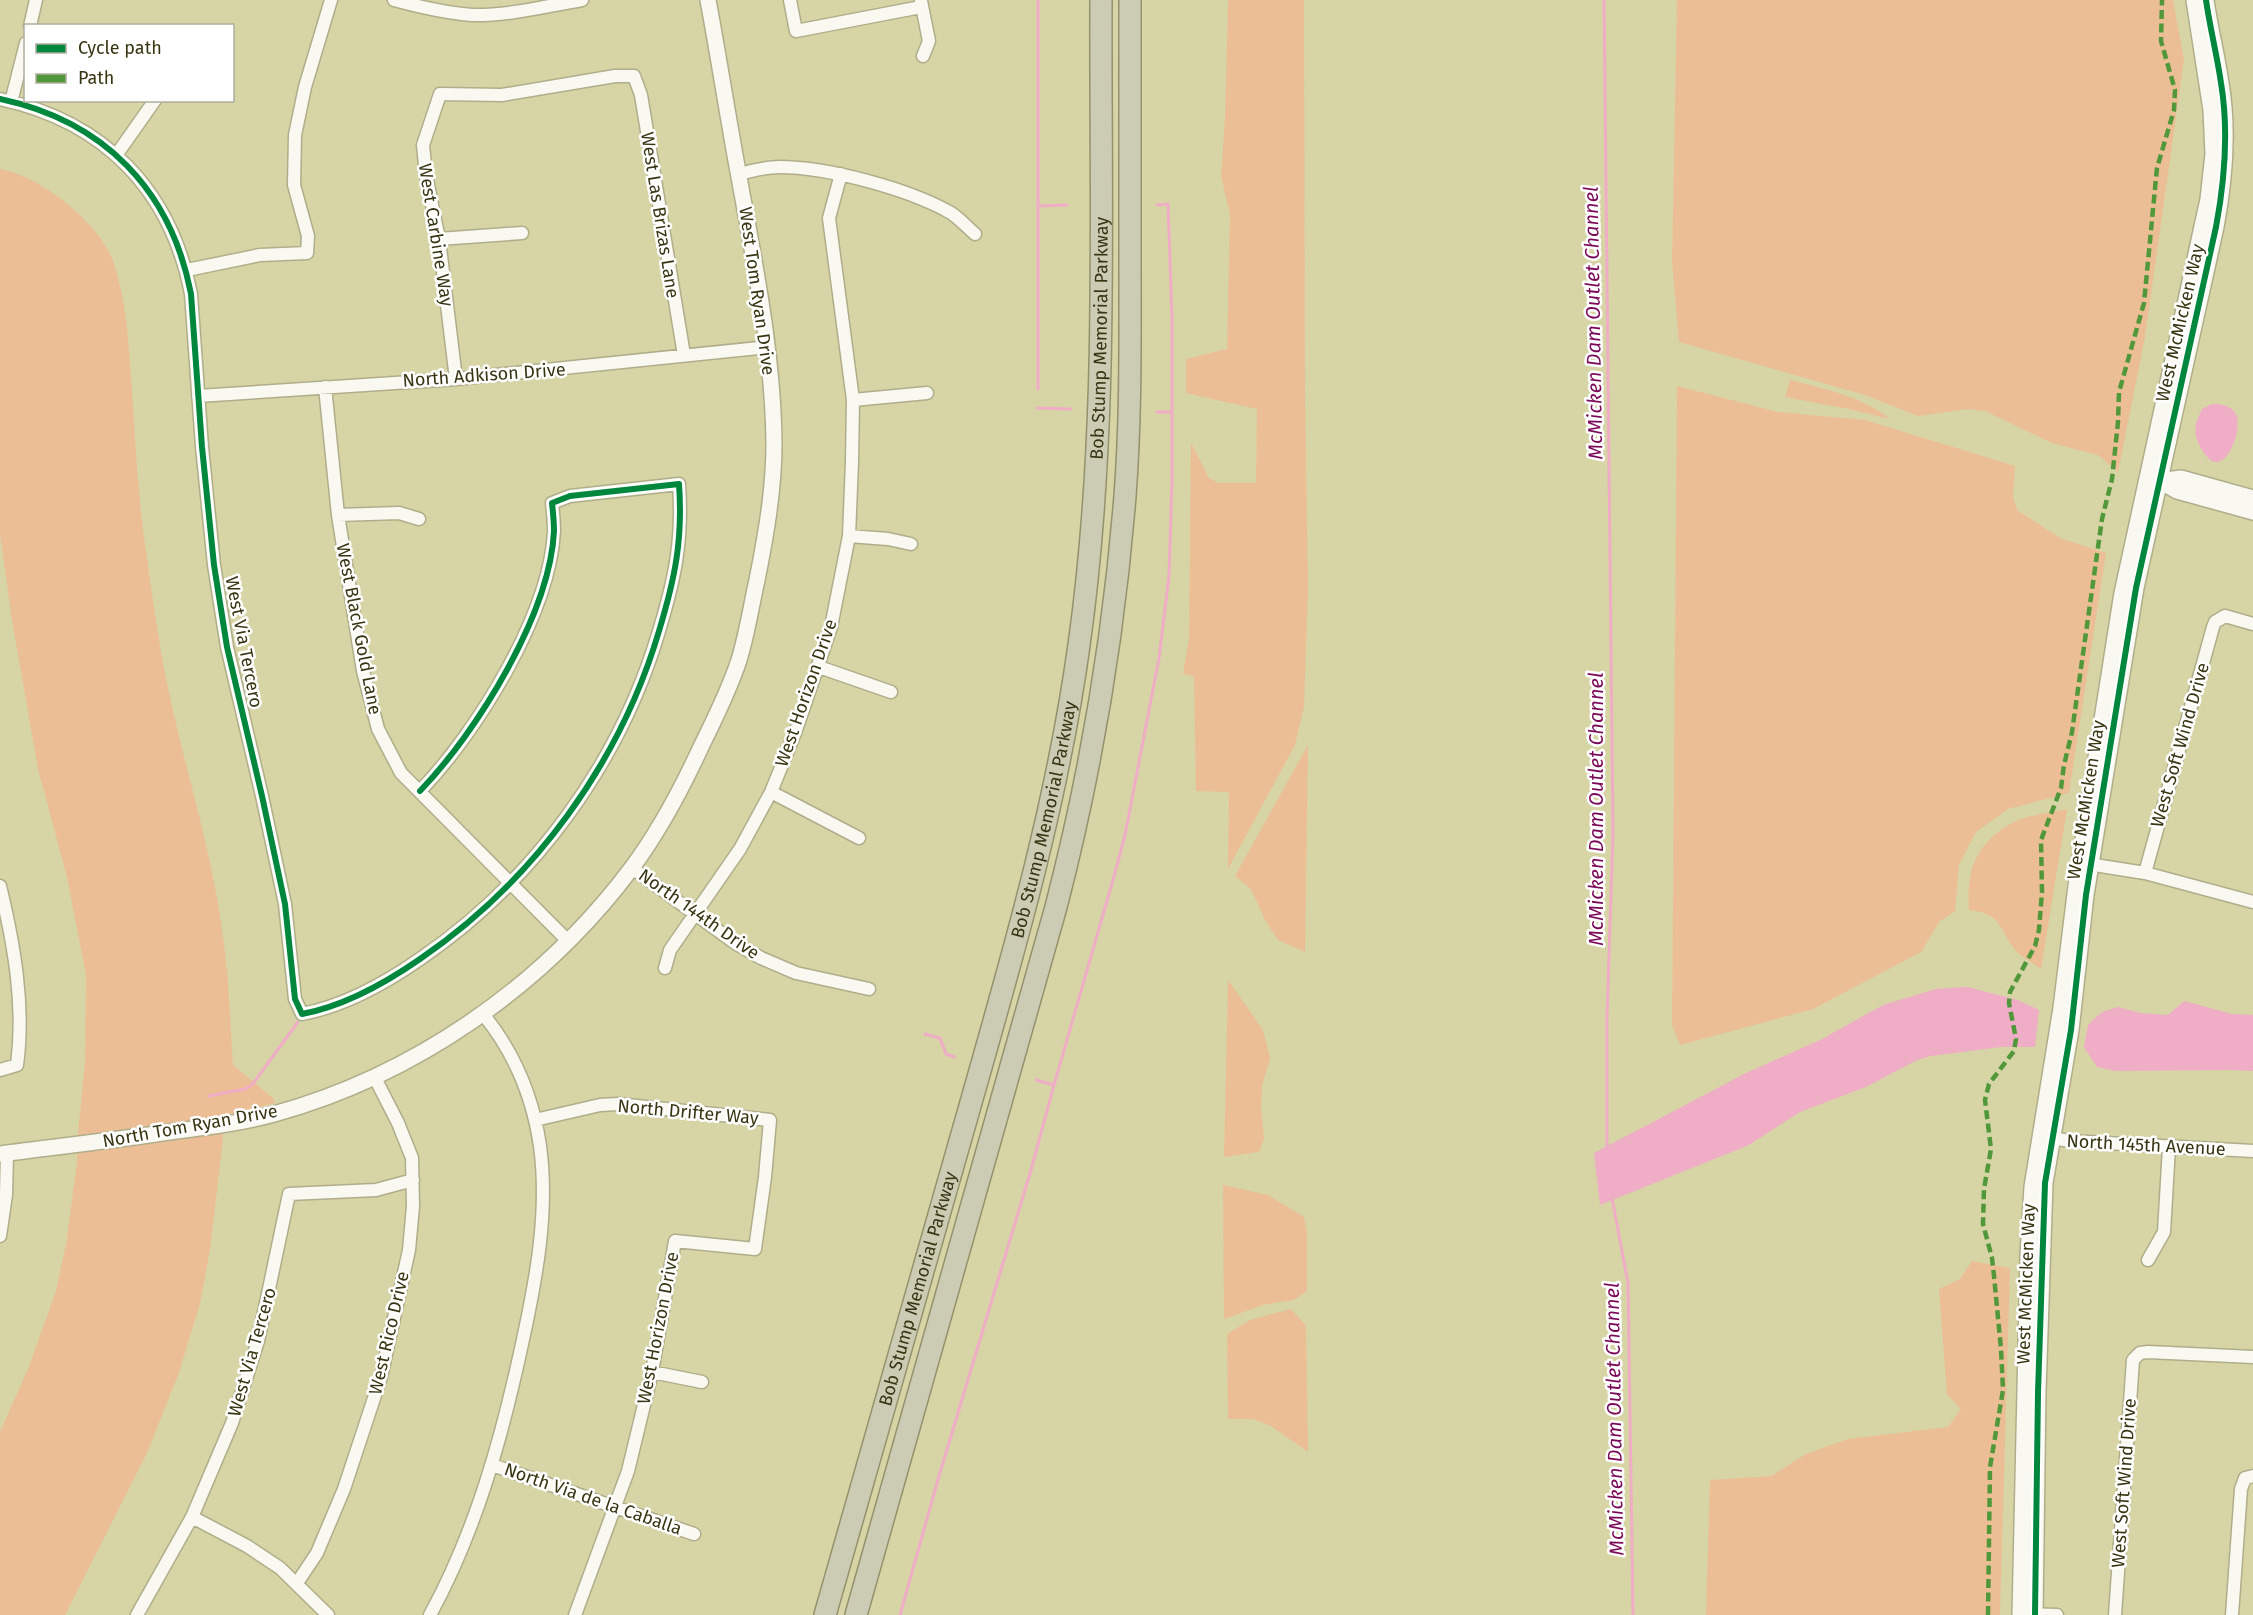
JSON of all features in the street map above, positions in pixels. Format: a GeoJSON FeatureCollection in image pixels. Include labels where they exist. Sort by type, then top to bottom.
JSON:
{"type":"FeatureCollection","features":[{"type":"Feature","properties":{"kind":"highway","name":"Bob Stump Memorial Parkway"},"geometry":{"type":"LineString","coordinates":[[825,1615],[1024,913],[1048,815],[1072,694],[1089,561],[1098,443],[1101,364],[1101,0]]}},
{"type":"Feature","properties":{"kind":"highway","name":"Bob Stump Memorial Parkway"},"geometry":{"type":"LineString","coordinates":[[856,1615],[1056,907],[1083,794],[1098,716],[1117,583],[1125,495],[1129,412],[1130,0]]}},
{"type":"Feature","properties":{"kind":"street"},"geometry":{"type":"LineString","coordinates":[[30,24],[36,0]]}},
{"type":"Feature","properties":{"kind":"street"},"geometry":{"type":"LineString","coordinates":[[187,270],[260,255],[307,253],[308,236],[294,185],[295,135],[305,87],[331,0]]}},
{"type":"Feature","properties":{"kind":"street"},"geometry":{"type":"LineString","coordinates":[[394,0],[429,9],[472,15],[582,0]]}},
{"type":"Feature","properties":{"kind":"street"},"geometry":{"type":"LineString","coordinates":[[491,0],[491,14]]}},
{"type":"Feature","properties":{"kind":"street","name":"West Tom Ryan Drive"},"geometry":{"type":"LineString","coordinates":[[374,1076],[420,1053],[483,1014],[530,978],[568,941],[632,868],[659,826],[719,710],[738,661],[761,560],[771,502],[774,444],[768,346],[708,0]]}},
{"type":"Feature","properties":{"kind":"street"},"geometry":{"type":"LineString","coordinates":[[790,0],[796,31],[921,3],[929,41],[923,56]]}},
{"type":"Feature","properties":{"kind":"street","name":"West McMicken Way"},"geometry":{"type":"LineString","coordinates":[[2027,1614],[2046,1138],[2071,1030],[2085,864],[2211,177],[2213,154],[2211,110],[2194,0]]}},
{"type":"Feature","properties":{"kind":"street","name":"West McMicken Way"},"geometry":{"type":"LineString","coordinates":[[2154,480],[2214,237],[2223,181],[2226,145],[2224,106],[2206,0]]}},
{"type":"Feature","properties":{"kind":"street"},"geometry":{"type":"LineString","coordinates":[[5,100],[24,48]]}},
{"type":"Feature","properties":{"kind":"street","name":"West Las Brizas Lane"},"geometry":{"type":"LineString","coordinates":[[440,94],[502,95],[615,76],[634,75],[641,95],[684,355]]}},
{"type":"Feature","properties":{"kind":"street","name":"West Carbine Way"},"geometry":{"type":"LineString","coordinates":[[440,94],[423,145],[426,175],[439,239],[456,379]]}},
{"type":"Feature","properties":{"kind":"street","name":"West Via Tercero"},"geometry":{"type":"LineString","coordinates":[[5,100],[61,118],[117,154],[142,180],[176,237],[187,270],[214,565],[227,647],[285,904],[295,999],[302,1014],[328,1009],[389,979],[450,938],[485,909],[511,882]]}},
{"type":"Feature","properties":{"kind":"street"},"geometry":{"type":"LineString","coordinates":[[117,154],[154,102]]}},
{"type":"Feature","properties":{"kind":"street"},"geometry":{"type":"LineString","coordinates":[[738,174],[776,166],[808,168],[841,174],[921,198],[953,214],[975,234]]}},
{"type":"Feature","properties":{"kind":"street","name":"West Horizon Drive"},"geometry":{"type":"LineString","coordinates":[[665,968],[670,950],[740,849],[771,792],[819,667],[831,627],[849,536],[853,400],[829,218],[841,174]]}},
{"type":"Feature","properties":{"kind":"street"},"geometry":{"type":"LineString","coordinates":[[439,239],[522,232]]}},
{"type":"Feature","properties":{"kind":"street","name":"North Adkison Drive"},"geometry":{"type":"LineString","coordinates":[[198,396],[456,379],[768,346]]}},
{"type":"Feature","properties":{"kind":"street","name":"West Black Gold Lane"},"geometry":{"type":"LineString","coordinates":[[325,387],[338,515],[363,671],[378,729],[401,773],[568,941]]}},
{"type":"Feature","properties":{"kind":"street"},"geometry":{"type":"LineString","coordinates":[[853,400],[927,393]]}},
{"type":"Feature","properties":{"kind":"street"},"geometry":{"type":"LineString","coordinates":[[2154,480],[2181,478],[2253,498]]}},
{"type":"Feature","properties":{"kind":"street"},"geometry":{"type":"LineString","coordinates":[[2154,480],[2177,492],[2253,512]]}},
{"type":"Feature","properties":{"kind":"street"},"geometry":{"type":"LineString","coordinates":[[420,791],[443,767],[490,698],[531,620],[545,579],[554,531],[552,503],[570,496],[679,484],[680,551],[672,590],[652,656],[633,707],[602,766],[530,862],[511,882]]}},
{"type":"Feature","properties":{"kind":"street"},"geometry":{"type":"LineString","coordinates":[[338,515],[399,513],[419,519]]}},
{"type":"Feature","properties":{"kind":"street"},"geometry":{"type":"LineString","coordinates":[[849,536],[888,539],[912,544]]}},
{"type":"Feature","properties":{"kind":"street","name":"West Soft Wind Drive"},"geometry":{"type":"LineString","coordinates":[[2145,873],[2215,622],[2225,616],[2253,624]]}},
{"type":"Feature","properties":{"kind":"street"},"geometry":{"type":"LineString","coordinates":[[819,667],[891,692]]}},
{"type":"Feature","properties":{"kind":"street"},"geometry":{"type":"LineString","coordinates":[[771,792],[859,838]]}},
{"type":"Feature","properties":{"kind":"street"},"geometry":{"type":"LineString","coordinates":[[2085,864],[2145,873],[2253,902]]}},
{"type":"Feature","properties":{"kind":"street","name":"North 144th Drive"},"geometry":{"type":"LineString","coordinates":[[632,868],[735,943],[778,966],[796,973],[869,989]]}},
{"type":"Feature","properties":{"kind":"street"},"geometry":{"type":"LineString","coordinates":[[0,886],[18,983],[19,1049],[17,1065],[0,1070]]}},
{"type":"Feature","properties":{"kind":"street"},"geometry":{"type":"LineString","coordinates":[[430,1615],[451,1571],[492,1465],[512,1391],[536,1275],[543,1211],[540,1147],[525,1085],[502,1036],[483,1014]]}},
{"type":"Feature","properties":{"kind":"street","name":"North Tom Ryan Drive"},"geometry":{"type":"LineString","coordinates":[[4,1153],[178,1131],[273,1114],[374,1076]]}},
{"type":"Feature","properties":{"kind":"street","name":"West Rico Drive"},"geometry":{"type":"LineString","coordinates":[[297,1583],[317,1553],[344,1489],[381,1377],[409,1250],[413,1206],[412,1158],[398,1123],[374,1076]]}},
{"type":"Feature","properties":{"kind":"street","name":"North Drifter Way"},"geometry":{"type":"LineString","coordinates":[[535,1120],[618,1104],[770,1120]]}},
{"type":"Feature","properties":{"kind":"street","name":"West Horizon Drive"},"geometry":{"type":"LineString","coordinates":[[575,1615],[628,1471],[652,1372],[675,1241],[755,1249],[770,1120]]}},
{"type":"Feature","properties":{"kind":"street","name":"North 145th Avenue"},"geometry":{"type":"LineString","coordinates":[[2046,1138],[2253,1151]]}},
{"type":"Feature","properties":{"kind":"street"},"geometry":{"type":"LineString","coordinates":[[2148,1260],[2164,1232],[2169,1147]]}},
{"type":"Feature","properties":{"kind":"street"},"geometry":{"type":"LineString","coordinates":[[0,1236],[6,1196],[4,1153]]}},
{"type":"Feature","properties":{"kind":"street","name":"West Via Tercero"},"geometry":{"type":"LineString","coordinates":[[137,1615],[192,1517],[232,1423],[258,1341],[290,1194],[376,1190],[413,1180]]}},
{"type":"Feature","properties":{"kind":"street","name":"West Soft Wind Drive"},"geometry":{"type":"LineString","coordinates":[[2115,1615],[2133,1360],[2139,1353],[2148,1352],[2253,1358]]}},
{"type":"Feature","properties":{"kind":"street"},"geometry":{"type":"LineString","coordinates":[[652,1372],[702,1382]]}},
{"type":"Feature","properties":{"kind":"street","name":"North Via de la Caballa"},"geometry":{"type":"LineString","coordinates":[[492,1465],[694,1534]]}},
{"type":"Feature","properties":{"kind":"street"},"geometry":{"type":"LineString","coordinates":[[2232,1615],[2241,1489],[2249,1477]]}},
{"type":"Feature","properties":{"kind":"street"},"geometry":{"type":"LineString","coordinates":[[192,1517],[247,1546],[280,1568],[328,1615]]}},
{"type":"Feature","properties":{"kind":"street"},"geometry":{"type":"LineString","coordinates":[[2027,1614],[2057,1615]]}},
{"type":"Feature","properties":{"kind":"shaded area"},"geometry":{"type":"Polygon","coordinates":[[[1228,0],[1304,0],[1308,589],[1304,707],[1295,745],[1228,869],[1229,792],[1196,791],[1194,676],[1183,674],[1189,639],[1191,443],[1209,478],[1218,483],[1256,483],[1257,409],[1186,393],[1186,359],[1227,349],[1230,214],[1221,176],[1228,0]]]}},
{"type":"Feature","properties":{"kind":"shaded area"},"geometry":{"type":"Polygon","coordinates":[[[1677,0],[2173,0],[2184,60],[2145,337],[2118,472],[2098,455],[2052,443],[1985,411],[1969,409],[1918,416],[1865,395],[1679,342],[1672,261],[1677,0]]]}},
{"type":"Feature","properties":{"kind":"shaded area"},"geometry":{"type":"Polygon","coordinates":[[[0,169],[33,181],[66,203],[95,231],[113,261],[124,303],[140,503],[161,653],[217,899],[226,963],[233,1065],[273,1098],[275,1103],[220,1117],[223,1139],[210,1249],[200,1304],[178,1375],[147,1453],[65,1615],[0,1615],[0,1432],[28,1369],[56,1291],[66,1244],[77,1163],[85,1062],[86,975],[67,877],[38,769],[12,620],[0,534],[0,169]]]}},
{"type":"Feature","properties":{"kind":"shaded area"},"geometry":{"type":"Polygon","coordinates":[[[1790,380],[1830,390],[1867,404],[1890,419],[1785,397],[1790,380]]]}},
{"type":"Feature","properties":{"kind":"shaded area"},"geometry":{"type":"Polygon","coordinates":[[[1677,386],[1778,412],[1865,420],[2015,466],[2013,496],[2017,510],[2060,538],[2106,553],[2069,793],[2008,809],[1976,832],[1959,865],[1955,911],[1940,921],[1921,952],[1813,1009],[1680,1045],[1672,1025],[1677,386]]]}},
{"type":"Feature","properties":{"kind":"shaded area"},"geometry":{"type":"Polygon","coordinates":[[[2212,404],[2228,407],[2236,414],[2238,421],[2230,452],[2224,459],[2217,462],[2209,459],[2201,448],[2196,433],[2196,424],[2202,409],[2212,404]]]}},
{"type":"Feature","properties":{"kind":"shaded area"},"geometry":{"type":"Polygon","coordinates":[[[1308,745],[1305,952],[1278,940],[1265,920],[1251,889],[1235,876],[1308,745]]]}},
{"type":"Feature","properties":{"kind":"shaded area"},"geometry":{"type":"Polygon","coordinates":[[[2067,809],[2041,969],[2017,952],[1999,925],[1989,915],[1969,910],[1969,882],[1976,859],[1982,849],[2000,831],[2024,818],[2067,809]]]}},
{"type":"Feature","properties":{"kind":"shaded area"},"geometry":{"type":"Polygon","coordinates":[[[1228,980],[1263,1030],[1270,1057],[1262,1087],[1261,1108],[1264,1139],[1259,1152],[1224,1157],[1228,980]]]}},
{"type":"Feature","properties":{"kind":"shaded area"},"geometry":{"type":"Polygon","coordinates":[[[1967,987],[2018,1000],[2039,1010],[2035,1047],[2001,1047],[1931,1056],[1917,1060],[1866,1087],[1800,1112],[1749,1145],[1600,1205],[1594,1153],[1746,1073],[1820,1040],[1883,1005],[1936,989],[1967,987]]]}},
{"type":"Feature","properties":{"kind":"shaded area"},"geometry":{"type":"Polygon","coordinates":[[[2184,1001],[2232,1014],[2253,1015],[2253,1071],[2116,1071],[2097,1067],[2084,1047],[2088,1025],[2102,1012],[2118,1007],[2140,1013],[2168,1015],[2184,1001]]]}},
{"type":"Feature","properties":{"kind":"shaded area"},"geometry":{"type":"Polygon","coordinates":[[[1223,1185],[1268,1195],[1304,1217],[1307,1232],[1307,1291],[1294,1300],[1263,1305],[1224,1319],[1223,1185]]]}},
{"type":"Feature","properties":{"kind":"shaded area"},"geometry":{"type":"Polygon","coordinates":[[[1972,1261],[2010,1268],[2000,1615],[1706,1615],[1710,1480],[1772,1476],[1806,1454],[1848,1439],[1948,1427],[1961,1409],[1947,1394],[1939,1289],[1960,1279],[1972,1261]]]}},
{"type":"Feature","properties":{"kind":"shaded area"},"geometry":{"type":"Polygon","coordinates":[[[1291,1309],[1306,1326],[1308,1452],[1271,1426],[1253,1419],[1228,1419],[1227,1334],[1250,1320],[1291,1309]]]}},
{"type":"Feature","properties":{"kind":"waterway"},"geometry":{"type":"LineString","coordinates":[[1038,0],[1038,389]]}},
{"type":"Feature","properties":{"kind":"waterway","name":"McMicken Dam Outlet Channel"},"geometry":{"type":"LineString","coordinates":[[1604,0],[1613,833],[1607,1017],[1607,1150]]}},
{"type":"Feature","properties":{"kind":"waterway"},"geometry":{"type":"LineString","coordinates":[[900,1615],[939,1476],[1031,1170],[1113,880],[1125,835],[1159,658],[1169,576],[1172,481],[1172,318],[1168,204],[1157,205]]}},
{"type":"Feature","properties":{"kind":"waterway"},"geometry":{"type":"LineString","coordinates":[[1039,206],[1067,205]]}},
{"type":"Feature","properties":{"kind":"waterway"},"geometry":{"type":"LineString","coordinates":[[1037,408],[1071,409]]}},
{"type":"Feature","properties":{"kind":"waterway"},"geometry":{"type":"LineString","coordinates":[[1157,412],[1171,412]]}},
{"type":"Feature","properties":{"kind":"waterway"},"geometry":{"type":"LineString","coordinates":[[209,1096],[245,1089],[252,1085],[298,1022]]}},
{"type":"Feature","properties":{"kind":"waterway"},"geometry":{"type":"LineString","coordinates":[[925,1034],[940,1038],[946,1054],[954,1057]]}},
{"type":"Feature","properties":{"kind":"waterway"},"geometry":{"type":"LineString","coordinates":[[1036,1080],[1054,1085]]}},
{"type":"Feature","properties":{"kind":"waterway","name":"McMicken Dam Outlet Channel"},"geometry":{"type":"LineString","coordinates":[[1612,1198],[1628,1283],[1633,1615]]}},
{"type":"Feature","properties":{"kind":"marked path"},"geometry":{"type":"LineString","coordinates":[[1988,1615],[1990,1467],[2003,1390],[1992,1258],[1983,1224],[1984,1189],[1991,1149],[1985,1100],[1989,1084],[2014,1051],[2016,1039],[2009,1003],[2010,992],[2035,946],[2039,930],[2042,892],[2041,840],[2061,788],[2072,732],[2102,519],[2112,479],[2119,392],[2144,303],[2157,168],[2174,110],[2175,90],[2161,41],[2162,0]]}},
{"type":"Feature","properties":{"kind":"cycle path"},"geometry":{"type":"LineString","coordinates":[[2035,1615],[2038,1392],[2045,1183],[2071,1030],[2086,895],[2136,588],[2216,227],[2224,173],[2225,119],[2206,0]]}},
{"type":"Feature","properties":{"kind":"cycle path"},"geometry":{"type":"LineString","coordinates":[[0,99],[37,109],[71,124],[101,143],[127,166],[149,192],[167,223],[181,257],[191,294],[202,447],[214,565],[227,647],[285,904],[295,999],[302,1014],[349,1000],[420,959],[461,928],[500,893],[535,856],[568,815],[596,772],[621,727],[642,680],[659,631],[679,541],[679,484],[570,496],[552,503],[554,531],[549,564],[525,634],[486,705],[442,766],[420,791]]}}]}
